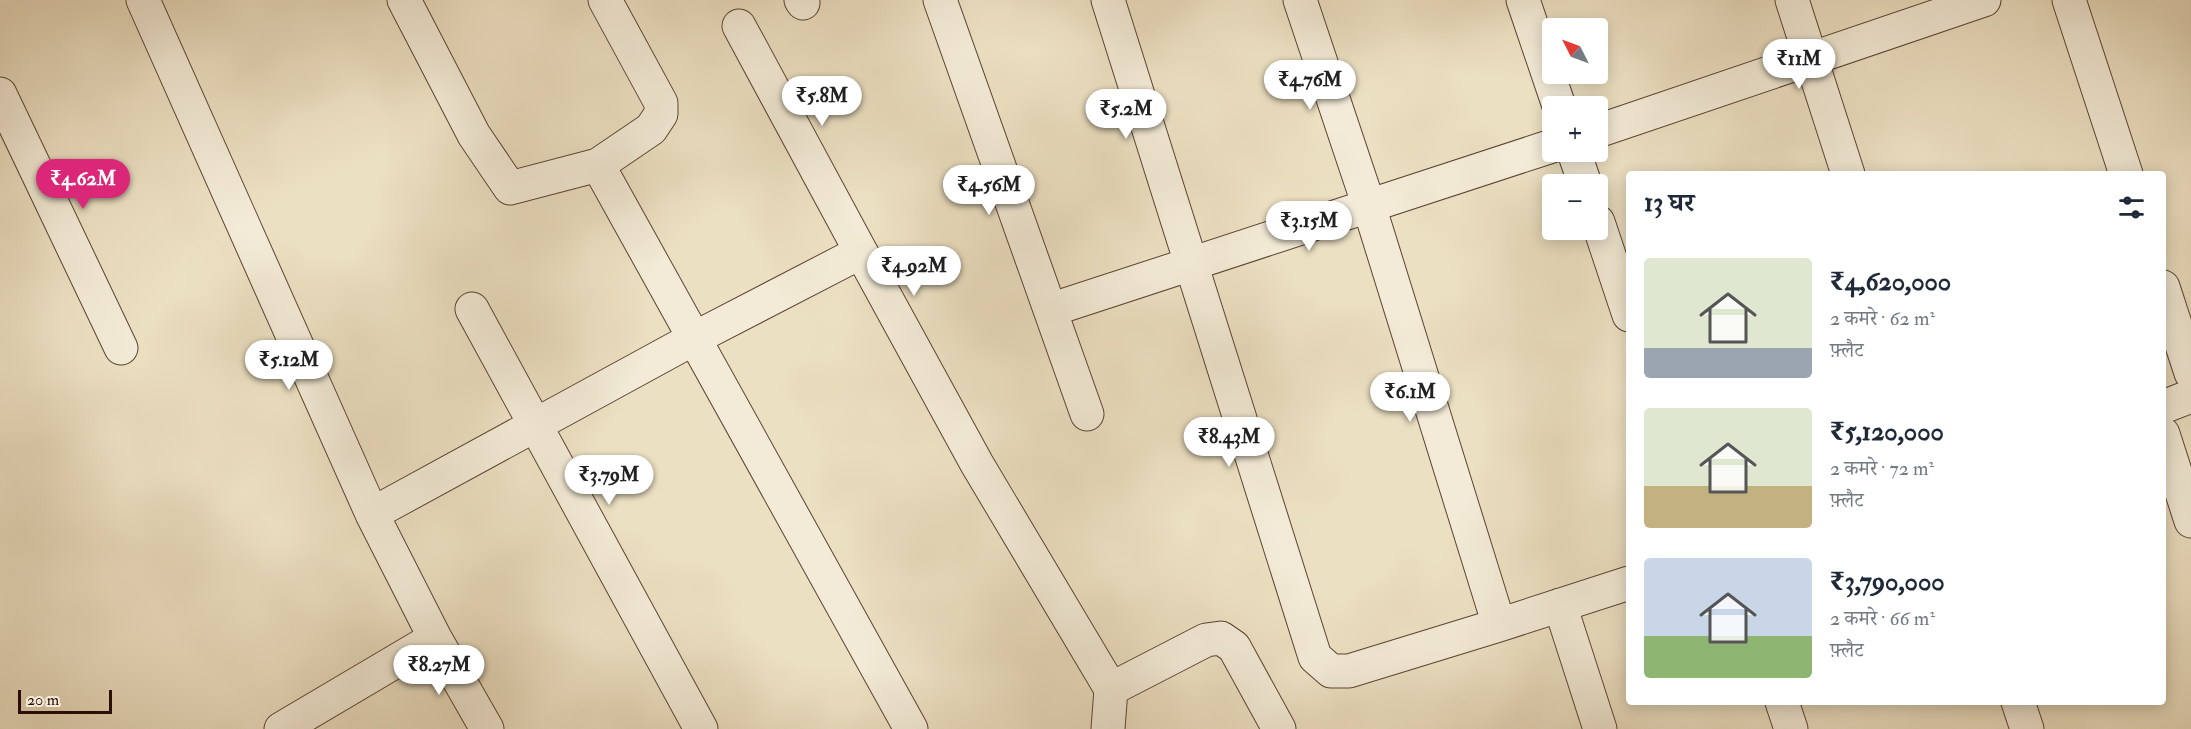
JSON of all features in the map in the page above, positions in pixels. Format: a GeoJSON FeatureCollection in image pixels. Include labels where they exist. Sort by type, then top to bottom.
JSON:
{"type":"FeatureCollection","features":[{"type":"Feature","properties":{"kind":"street"},"geometry":{"type":"LineString","coordinates":[[143,0],[372,514],[435,638],[488,729]]}},
{"type":"Feature","properties":{"kind":"street"},"geometry":{"type":"LineString","coordinates":[[404,0],[474,135],[510,188],[598,165],[651,129],[661,114],[661,103],[605,0]]}},
{"type":"Feature","properties":{"kind":"street"},"geometry":{"type":"LineString","coordinates":[[940,0],[1087,414]]}},
{"type":"Feature","properties":{"kind":"street"},"geometry":{"type":"LineString","coordinates":[[1108,0],[1315,657],[1331,670],[1349,671],[1499,626],[1626,584]]}},
{"type":"Feature","properties":{"kind":"street"},"geometry":{"type":"LineString","coordinates":[[1300,0],[1368,206],[1499,626]]}},
{"type":"Feature","properties":{"kind":"street"},"geometry":{"type":"LineString","coordinates":[[1523,0],[1556,96]]}},
{"type":"Feature","properties":{"kind":"street"},"geometry":{"type":"LineString","coordinates":[[1792,0],[1847,171]]}},
{"type":"Feature","properties":{"kind":"street"},"geometry":{"type":"LineString","coordinates":[[1608,128],[1984,0]]}},
{"type":"Feature","properties":{"kind":"street"},"geometry":{"type":"LineString","coordinates":[[2069,0],[2125,171]]}},
{"type":"Feature","properties":{"kind":"street"},"geometry":{"type":"LineString","coordinates":[[739,26],[977,464],[1111,689],[1108,729]]}},
{"type":"Feature","properties":{"kind":"street"},"geometry":{"type":"LineString","coordinates":[[0,93],[121,348]]}},
{"type":"Feature","properties":{"kind":"street"},"geometry":{"type":"LineString","coordinates":[[1050,310],[1542,149]]}},
{"type":"Feature","properties":{"kind":"street"},"geometry":{"type":"LineString","coordinates":[[598,165],[911,729]]}},
{"type":"Feature","properties":{"kind":"street"},"geometry":{"type":"LineString","coordinates":[[1604,240],[1626,306]]}},
{"type":"Feature","properties":{"kind":"street"},"geometry":{"type":"LineString","coordinates":[[372,514],[693,339],[861,252]]}},
{"type":"Feature","properties":{"kind":"street"},"geometry":{"type":"LineString","coordinates":[[2166,296],[2191,373]]}},
{"type":"Feature","properties":{"kind":"street"},"geometry":{"type":"LineString","coordinates":[[472,309],[701,729]]}},
{"type":"Feature","properties":{"kind":"street"},"geometry":{"type":"LineString","coordinates":[[2166,406],[2191,396]]}},
{"type":"Feature","properties":{"kind":"street"},"geometry":{"type":"LineString","coordinates":[[2166,443],[2191,521]]}},
{"type":"Feature","properties":{"kind":"street"},"geometry":{"type":"LineString","coordinates":[[1560,605],[1600,729]]}},
{"type":"Feature","properties":{"kind":"street"},"geometry":{"type":"LineString","coordinates":[[281,729],[435,638]]}},
{"type":"Feature","properties":{"kind":"street"},"geometry":{"type":"LineString","coordinates":[[1111,689],[1206,640],[1221,638],[1234,647],[1279,729]]}},
{"type":"Feature","properties":{"kind":"street"},"geometry":{"type":"LineString","coordinates":[[1783,705],[1791,729]]}},
{"type":"Feature","properties":{"kind":"street"},"geometry":{"type":"LineString","coordinates":[[2019,705],[2027,729]]}}]}
